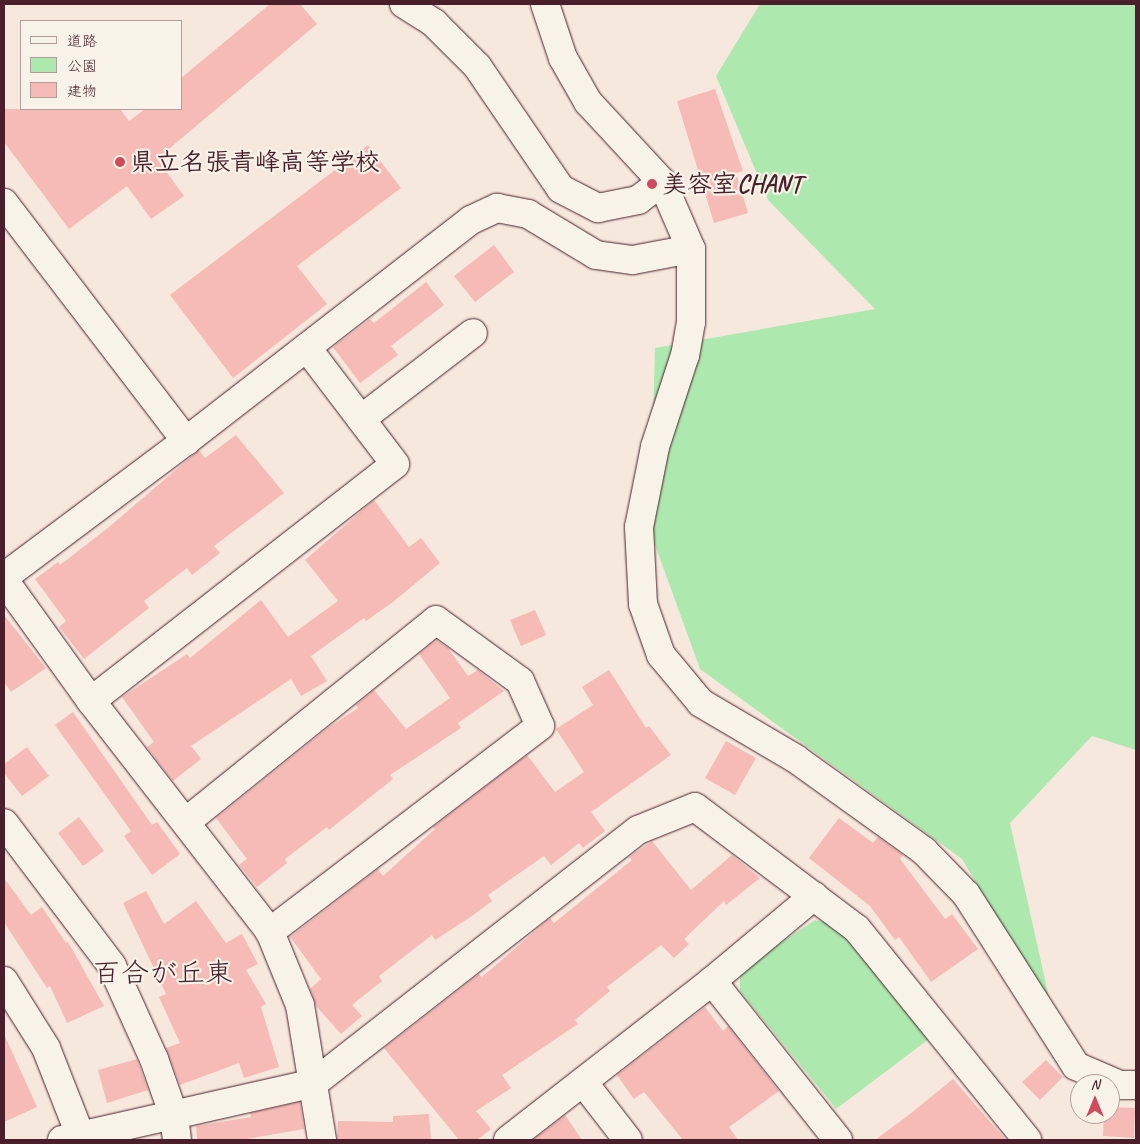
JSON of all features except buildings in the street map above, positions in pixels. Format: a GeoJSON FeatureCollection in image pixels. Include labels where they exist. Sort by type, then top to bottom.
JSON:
{"type":"FeatureCollection","features":[{"type":"Feature","properties":{"kind":"street"},"geometry":{"type":"LineString","coordinates":[[404,4],[434,23],[477,66],[561,189],[598,208],[638,200],[662,182]]}},
{"type":"Feature","properties":{"kind":"street"},"geometry":{"type":"LineString","coordinates":[[545,4],[564,58],[588,102],[662,182],[691,249],[691,322],[685,356],[655,447],[639,528],[643,604],[661,655],[701,702],[796,760],[924,850],[966,894],[1076,1066],[1120,1085],[1136,1085]]}},
{"type":"Feature","properties":{"kind":"street"},"geometry":{"type":"LineString","coordinates":[[4,203],[186,441]]}},
{"type":"Feature","properties":{"kind":"street"},"geometry":{"type":"LineString","coordinates":[[322,1140],[300,1005],[270,932],[187,821],[90,701],[4,578],[186,441],[471,220],[497,208],[528,214],[596,255],[633,260],[691,249]]}},
{"type":"Feature","properties":{"kind":"street"},"geometry":{"type":"LineString","coordinates":[[361,419],[473,333]]}},
{"type":"Feature","properties":{"kind":"street"},"geometry":{"type":"LineString","coordinates":[[90,701],[395,464],[307,348]]}},
{"type":"Feature","properties":{"kind":"street"},"geometry":{"type":"LineString","coordinates":[[187,821],[436,620],[520,681],[540,726],[270,932]]}},
{"type":"Feature","properties":{"kind":"street"},"geometry":{"type":"LineString","coordinates":[[4,981],[46,1048],[75,1139],[175,1128],[314,1083],[638,830],[695,807],[857,929],[1027,1140]]}},
{"type":"Feature","properties":{"kind":"street"},"geometry":{"type":"LineString","coordinates":[[4,823],[112,966],[154,1059],[175,1128]]}},
{"type":"Feature","properties":{"kind":"street"},"geometry":{"type":"LineString","coordinates":[[508,1140],[712,981],[814,896]]}},
{"type":"Feature","properties":{"kind":"street"},"geometry":{"type":"LineString","coordinates":[[712,981],[838,1140]]}},
{"type":"Feature","properties":{"kind":"street"},"geometry":{"type":"LineString","coordinates":[[583,1082],[628,1140]]}},
{"type":"Feature","properties":{"kind":"green space"},"geometry":{"type":"Polygon","coordinates":[[[760,4],[1136,4],[1136,750],[1092,736],[1010,823],[1052,1011],[962,859],[700,669],[650,531],[655,348],[875,309],[768,200],[716,76],[760,4]]]}},
{"type":"Feature","properties":{"kind":"green space"},"geometry":{"type":"Polygon","coordinates":[[[815,920],[837,925],[929,1039],[836,1109],[740,991],[740,970],[815,920]]]}},
{"type":"Feature","properties":{"kind":"place","name":"県立名張青峰高等学校"},"geometry":{"type":"Point","coordinates":[120,162]}},
{"type":"Feature","properties":{"kind":"place","name":"美容室CHANT"},"geometry":{"type":"Point","coordinates":[652,184]}},
{"type":"Feature","properties":{"kind":"district","name":"百合が丘東"},"geometry":{"type":"Point","coordinates":[163,973]}}]}
